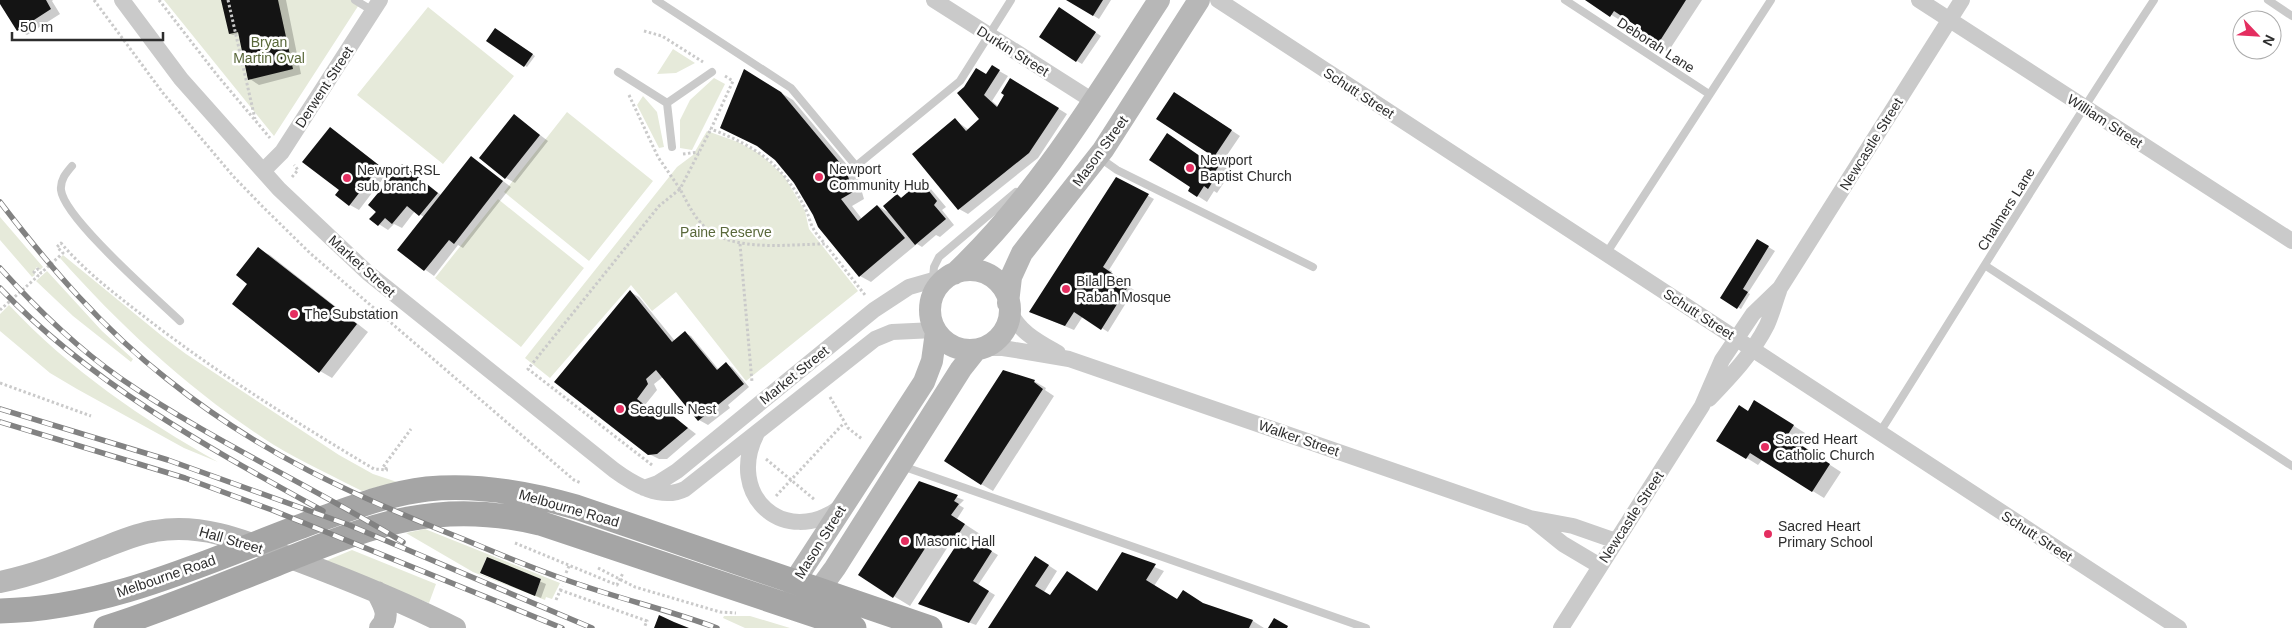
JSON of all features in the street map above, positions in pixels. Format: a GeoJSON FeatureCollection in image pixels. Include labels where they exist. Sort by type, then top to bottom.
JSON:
{"type":"FeatureCollection","features":[{"type":"Feature","properties":{"kind":"main road","name":"Melbourne Road"},"geometry":{"type":"LineString","coordinates":[[0,611],[46,608],[110,596],[185,572],[373,500],[410,492],[445,488],[470,488],[512,492],[555,501],[930,628]]}},
{"type":"Feature","properties":{"kind":"main road","name":"Melbourne Road"},"geometry":{"type":"LineString","coordinates":[[106,628],[355,532],[389,522],[447,513],[482,514],[540,523],[854,628]]}},
{"type":"Feature","properties":{"kind":"street","name":"Market Street"},"geometry":{"type":"LineString","coordinates":[[122,0],[181,79],[279,189],[368,273],[614,470],[644,488],[665,493],[681,491],[832,371],[880,336],[897,332],[936,331]]}},
{"type":"Feature","properties":{"kind":"street","name":"Durkin Street"},"geometry":{"type":"LineString","coordinates":[[934,0],[1093,101]]}},
{"type":"Feature","properties":{"kind":"street"},"geometry":{"type":"LineString","coordinates":[[943,282],[973,271],[991,277],[1001,285],[1009,306],[1002,333],[994,342],[980,349],[956,348],[945,342],[936,331],[930,316],[943,282],[995,232],[1055,158],[1159,0]]}},
{"type":"Feature","properties":{"kind":"street","name":"Mason Street"},"geometry":{"type":"LineString","coordinates":[[1009,306],[1009,284],[1018,260],[1098,157],[1200,0]]}},
{"type":"Feature","properties":{"kind":"street","name":"Schutt Street"},"geometry":{"type":"LineString","coordinates":[[1218,0],[2180,628]]}},
{"type":"Feature","properties":{"kind":"street","name":"William Street"},"geometry":{"type":"LineString","coordinates":[[1919,0],[2292,241]]}},
{"type":"Feature","properties":{"kind":"street","name":"Newcastle Street"},"geometry":{"type":"LineString","coordinates":[[1561,628],[1702,406],[1722,360],[1736,338],[1753,314],[1780,288],[1962,0]]}},
{"type":"Feature","properties":{"kind":"street","name":"Derwent Street"},"geometry":{"type":"LineString","coordinates":[[263,171],[282,152],[376,5]]}},
{"type":"Feature","properties":{"kind":"street","name":"Market Street"},"geometry":{"type":"LineString","coordinates":[[644,488],[658,483],[677,471],[874,310],[903,290],[943,282]]}},
{"type":"Feature","properties":{"kind":"street","name":"Newcastle Street"},"geometry":{"type":"LineString","coordinates":[[1702,406],[1738,370],[1768,324],[1780,288]]}},
{"type":"Feature","properties":{"kind":"street","name":"Walker Street"},"geometry":{"type":"LineString","coordinates":[[1009,306],[1015,323],[1023,331],[1068,359]]}},
{"type":"Feature","properties":{"kind":"street","name":"Mason Street"},"geometry":{"type":"LineString","coordinates":[[796,610],[794,582],[924,382],[932,361],[936,331]]}},
{"type":"Feature","properties":{"kind":"street","name":"Walker Street"},"geometry":{"type":"LineString","coordinates":[[980,349],[1003,348],[1068,359],[1530,518],[1573,526],[1616,542]]}},
{"type":"Feature","properties":{"kind":"street","name":"Mason Street"},"geometry":{"type":"LineString","coordinates":[[796,610],[819,590],[900,466],[980,349]]}},
{"type":"Feature","properties":{"kind":"street"},"geometry":{"type":"LineString","coordinates":[[760,429],[750,448],[747,470],[752,493],[764,509],[782,519],[799,522],[819,519],[843,505]]}},
{"type":"Feature","properties":{"kind":"street","name":"Walker Street"},"geometry":{"type":"LineString","coordinates":[[1530,518],[1563,544],[1600,566]]}},
{"type":"Feature","properties":{"kind":"street","name":"Hall Street"},"geometry":{"type":"LineString","coordinates":[[0,582],[39,572],[145,533],[182,528],[216,533],[243,540],[377,592],[455,628]]}},
{"type":"Feature","properties":{"kind":"street"},"geometry":{"type":"LineString","coordinates":[[377,592],[387,614],[385,622],[380,628]]}},
{"type":"Feature","properties":{"kind":"lane"},"geometry":{"type":"LineString","coordinates":[[356,0],[376,5]]}},
{"type":"Feature","properties":{"kind":"lane"},"geometry":{"type":"LineString","coordinates":[[656,0],[791,88],[856,166],[960,81],[1011,0]]}},
{"type":"Feature","properties":{"kind":"lane","name":"Deborah Lane"},"geometry":{"type":"LineString","coordinates":[[1565,0],[1709,94]]}},
{"type":"Feature","properties":{"kind":"lane"},"geometry":{"type":"LineString","coordinates":[[1606,254],[1771,0]]}},
{"type":"Feature","properties":{"kind":"lane","name":"Chalmers Lane"},"geometry":{"type":"LineString","coordinates":[[1880,432],[1986,266],[2084,106],[2154,0]]}},
{"type":"Feature","properties":{"kind":"lane"},"geometry":{"type":"LineString","coordinates":[[2268,0],[2292,16]]}},
{"type":"Feature","properties":{"kind":"lane"},"geometry":{"type":"LineString","coordinates":[[667,103],[713,70]]}},
{"type":"Feature","properties":{"kind":"lane"},"geometry":{"type":"LineString","coordinates":[[618,72],[667,103]]}},
{"type":"Feature","properties":{"kind":"lane"},"geometry":{"type":"LineString","coordinates":[[667,103],[672,147]]}},
{"type":"Feature","properties":{"kind":"lane"},"geometry":{"type":"LineString","coordinates":[[1098,157],[1117,170],[1313,267]]}},
{"type":"Feature","properties":{"kind":"lane"},"geometry":{"type":"LineString","coordinates":[[72,166],[65,174],[61,191],[71,210],[97,241],[180,321]]}},
{"type":"Feature","properties":{"kind":"lane"},"geometry":{"type":"LineString","coordinates":[[1986,266],[2292,466]]}},
{"type":"Feature","properties":{"kind":"lane"},"geometry":{"type":"LineString","coordinates":[[900,466],[1366,628]]}},
{"type":"Feature","properties":{"kind":"path"},"geometry":{"type":"LineString","coordinates":[[159,0],[217,75],[298,170],[263,207]]}},
{"type":"Feature","properties":{"kind":"path"},"geometry":{"type":"LineString","coordinates":[[228,0],[256,122]]}},
{"type":"Feature","properties":{"kind":"path"},"geometry":{"type":"LineString","coordinates":[[644,31],[662,36],[733,81],[680,189],[659,206],[528,369],[652,465]]}},
{"type":"Feature","properties":{"kind":"path"},"geometry":{"type":"LineString","coordinates":[[618,72],[658,157],[700,223],[717,236],[740,244],[825,244]]}},
{"type":"Feature","properties":{"kind":"path"},"geometry":{"type":"LineString","coordinates":[[711,129],[738,140],[761,153],[785,175],[807,211],[812,227],[863,292],[874,310]]}},
{"type":"Feature","properties":{"kind":"path"},"geometry":{"type":"LineString","coordinates":[[0,310],[38,276],[34,272],[38,269],[41,273],[63,253],[58,247],[61,243],[80,265],[179,345],[278,412],[374,470],[388,470],[383,467],[411,429]]}},
{"type":"Feature","properties":{"kind":"path"},"geometry":{"type":"LineString","coordinates":[[740,244],[752,382]]}},
{"type":"Feature","properties":{"kind":"path"},"geometry":{"type":"LineString","coordinates":[[0,383],[91,416]]}},
{"type":"Feature","properties":{"kind":"path"},"geometry":{"type":"LineString","coordinates":[[830,396],[844,423],[866,441]]}},
{"type":"Feature","properties":{"kind":"path"},"geometry":{"type":"LineString","coordinates":[[774,498],[844,423]]}},
{"type":"Feature","properties":{"kind":"path"},"geometry":{"type":"LineString","coordinates":[[762,463],[764,457],[819,504],[812,506]]}},
{"type":"Feature","properties":{"kind":"path"},"geometry":{"type":"LineString","coordinates":[[770,495],[779,502]]}},
{"type":"Feature","properties":{"kind":"path"},"geometry":{"type":"LineString","coordinates":[[511,541],[618,585],[624,568]]}},
{"type":"Feature","properties":{"kind":"path"},"geometry":{"type":"LineString","coordinates":[[566,573],[569,566]]}},
{"type":"Feature","properties":{"kind":"path"},"geometry":{"type":"LineString","coordinates":[[556,600],[561,588],[647,621],[644,628]]}},
{"type":"Feature","properties":{"kind":"green space","name":"Bryan Martin Oval"},"geometry":{"type":"Polygon","coordinates":[[[164,0],[362,0],[274,136],[164,0]]]}},
{"type":"Feature","properties":{"kind":"green space"},"geometry":{"type":"Polygon","coordinates":[[[428,7],[514,76],[443,164],[357,95],[428,7]]]}},
{"type":"Feature","properties":{"kind":"green space"},"geometry":{"type":"Polygon","coordinates":[[[673,49],[695,63],[676,73],[657,74],[673,49]]]}},
{"type":"Feature","properties":{"kind":"green space"},"geometry":{"type":"Polygon","coordinates":[[[714,78],[725,84],[692,150],[680,148],[680,120],[690,100],[714,78]]]}},
{"type":"Feature","properties":{"kind":"green space"},"geometry":{"type":"Polygon","coordinates":[[[643,96],[657,112],[664,147],[659,148],[637,105],[643,96]]]}},
{"type":"Feature","properties":{"kind":"green space"},"geometry":{"type":"Polygon","coordinates":[[[567,112],[653,181],[589,261],[504,192],[567,112]]]}},
{"type":"Feature","properties":{"kind":"green space","name":"Paine Reserve"},"geometry":{"type":"Polygon","coordinates":[[[707,131],[738,142],[760,154],[784,176],[805,211],[809,229],[858,291],[746,381],[676,292],[652,311],[631,285],[550,378],[525,358],[677,167],[693,155],[707,131]]]}},
{"type":"Feature","properties":{"kind":"green space"},"geometry":{"type":"Polygon","coordinates":[[[498,199],[584,268],[521,347],[435,278],[498,199]]]}},
{"type":"Feature","properties":{"kind":"green space"},"geometry":{"type":"Polygon","coordinates":[[[0,217],[43,267],[40,270],[37,267],[33,272],[35,275],[32,277],[0,240],[0,217]]]}},
{"type":"Feature","properties":{"kind":"green space"},"geometry":{"type":"Polygon","coordinates":[[[63,255],[186,354],[339,455],[373,474],[397,482],[362,491],[274,445],[244,425],[188,382],[134,335],[60,258],[63,255]]]}},
{"type":"Feature","properties":{"kind":"green space"},"geometry":{"type":"Polygon","coordinates":[[[47,271],[102,331],[133,359],[131,362],[73,316],[36,281],[47,271]]]}},
{"type":"Feature","properties":{"kind":"green space"},"geometry":{"type":"Polygon","coordinates":[[[9,305],[56,351],[108,392],[162,429],[218,462],[184,448],[50,373],[0,331],[0,314],[9,305]]]}},
{"type":"Feature","properties":{"kind":"green space"},"geometry":{"type":"Polygon","coordinates":[[[425,529],[560,583],[552,599],[546,597],[545,600],[473,572],[406,533],[425,529]],[[486,558],[480,574],[535,595],[541,579],[486,558]]]}},
{"type":"Feature","properties":{"kind":"green space"},"geometry":{"type":"Polygon","coordinates":[[[352,550],[436,584],[429,603],[321,563],[352,550]]]}},
{"type":"Feature","properties":{"kind":"green space"},"geometry":{"type":"Polygon","coordinates":[[[724,616],[750,616],[790,628],[745,628],[723,618],[724,616]]]}},
{"type":"Feature","properties":{"kind":"building"},"geometry":{"type":"Polygon","coordinates":[[[0,0],[46,0],[51,9],[17,31],[0,4],[0,0]]]}},
{"type":"Feature","properties":{"kind":"building"},"geometry":{"type":"Polygon","coordinates":[[[221,0],[278,0],[293,69],[248,80],[238,32],[229,34],[221,0]]]}},
{"type":"Feature","properties":{"kind":"building"},"geometry":{"type":"Polygon","coordinates":[[[1066,0],[1103,0],[1093,16],[1066,0]]]}},
{"type":"Feature","properties":{"kind":"building"},"geometry":{"type":"Polygon","coordinates":[[[1585,0],[1686,0],[1656,47],[1637,35],[1641,29],[1614,11],[1610,17],[1585,0]]]}},
{"type":"Feature","properties":{"kind":"building"},"geometry":{"type":"Polygon","coordinates":[[[1059,7],[1096,32],[1076,62],[1039,37],[1059,7]]]}},
{"type":"Feature","properties":{"kind":"building"},"geometry":{"type":"Polygon","coordinates":[[[495,28],[533,54],[524,67],[486,41],[495,28]]]}},
{"type":"Feature","properties":{"kind":"building"},"geometry":{"type":"Polygon","coordinates":[[[992,65],[1000,70],[984,95],[997,107],[1004,95],[1001,93],[1010,78],[1059,108],[1029,153],[958,210],[912,154],[955,118],[966,131],[979,119],[957,93],[964,87],[976,68],[986,74],[992,65]]]}},
{"type":"Feature","properties":{"kind":"building","name":"Newport Community Hub"},"geometry":{"type":"Polygon","coordinates":[[[744,69],[781,92],[846,170],[853,192],[841,199],[858,221],[877,205],[905,238],[859,277],[818,227],[794,183],[775,160],[757,146],[720,128],[744,69]]]}},
{"type":"Feature","properties":{"kind":"building"},"geometry":{"type":"Polygon","coordinates":[[[1174,92],[1232,130],[1214,157],[1156,119],[1174,92]]]}},
{"type":"Feature","properties":{"kind":"building"},"geometry":{"type":"Polygon","coordinates":[[[514,114],[540,135],[505,179],[479,158],[514,114]]]}},
{"type":"Feature","properties":{"kind":"building","name":"Newport RSL sub branch"},"geometry":{"type":"Polygon","coordinates":[[[330,127],[380,166],[349,206],[335,195],[339,190],[302,162],[330,127]]]}},
{"type":"Feature","properties":{"kind":"building","name":"Newport Baptist Church"},"geometry":{"type":"Polygon","coordinates":[[[1167,133],[1207,161],[1210,157],[1221,163],[1214,173],[1217,175],[1208,189],[1204,186],[1197,197],[1188,191],[1190,187],[1149,160],[1167,133]]]}},
{"type":"Feature","properties":{"kind":"building"},"geometry":{"type":"Polygon","coordinates":[[[471,156],[503,181],[454,244],[449,240],[424,271],[397,250],[471,156]]]}},
{"type":"Feature","properties":{"kind":"building"},"geometry":{"type":"Polygon","coordinates":[[[402,164],[438,193],[419,216],[407,206],[392,224],[385,218],[378,226],[369,219],[376,212],[368,205],[402,164]]]}},
{"type":"Feature","properties":{"kind":"building"},"geometry":{"type":"Polygon","coordinates":[[[1116,177],[1149,194],[1103,267],[1129,285],[1101,330],[1074,312],[1065,326],[1029,312],[1116,177]]]}},
{"type":"Feature","properties":{"kind":"building"},"geometry":{"type":"Polygon","coordinates":[[[921,181],[937,201],[934,205],[946,219],[915,245],[883,206],[897,194],[901,198],[921,181]]]}},
{"type":"Feature","properties":{"kind":"building"},"geometry":{"type":"Polygon","coordinates":[[[1757,239],[1769,246],[1743,289],[1748,292],[1737,309],[1720,298],[1757,239]]]}},
{"type":"Feature","properties":{"kind":"building","name":"The Substation"},"geometry":{"type":"Polygon","coordinates":[[[258,247],[357,324],[319,373],[232,304],[247,284],[236,275],[258,247]]]}},
{"type":"Feature","properties":{"kind":"building"},"geometry":{"type":"Polygon","coordinates":[[[630,290],[672,342],[685,331],[717,370],[726,362],[744,384],[698,421],[656,370],[646,379],[648,384],[637,399],[655,413],[661,406],[688,428],[657,454],[648,455],[554,382],[630,290]]]}},
{"type":"Feature","properties":{"kind":"building"},"geometry":{"type":"Polygon","coordinates":[[[1003,370],[1035,380],[1034,382],[1043,389],[981,485],[944,461],[1003,370]]]}},
{"type":"Feature","properties":{"kind":"building","name":"Sacred Heart Catholic Church"},"geometry":{"type":"Polygon","coordinates":[[[1754,400],[1794,425],[1787,436],[1830,464],[1812,492],[1750,453],[1746,459],[1716,441],[1739,405],[1748,411],[1754,400]]]}},
{"type":"Feature","properties":{"kind":"building","name":"Masonic Hall"},"geometry":{"type":"Polygon","coordinates":[[[919,481],[958,495],[954,501],[959,504],[951,515],[965,524],[950,547],[933,536],[893,598],[858,575],[919,481]]]}},
{"type":"Feature","properties":{"kind":"building"},"geometry":{"type":"Polygon","coordinates":[[[959,541],[973,550],[978,542],[992,551],[973,581],[989,591],[969,623],[918,604],[959,541]]]}},
{"type":"Feature","properties":{"kind":"building"},"geometry":{"type":"Polygon","coordinates":[[[1122,552],[1156,564],[1146,580],[1177,599],[1183,590],[1203,603],[1253,620],[1249,628],[988,628],[1035,556],[1049,565],[1035,586],[1050,595],[1067,571],[1097,591],[1122,552]]]}},
{"type":"Feature","properties":{"kind":"building"},"geometry":{"type":"Polygon","coordinates":[[[487,557],[541,579],[535,596],[480,573],[487,557]]]}},
{"type":"Feature","properties":{"kind":"building"},"geometry":{"type":"Polygon","coordinates":[[[659,615],[674,622],[689,628],[654,628],[659,615]]]}},
{"type":"Feature","properties":{"kind":"building"},"geometry":{"type":"Polygon","coordinates":[[[1274,618],[1288,626],[1287,628],[1268,628],[1274,618]]]}},
{"type":"Feature","properties":{"kind":"railway"},"geometry":{"type":"LineString","coordinates":[[0,202],[57,273],[99,318],[143,360],[202,405],[272,451],[346,489],[520,563],[595,590],[717,628]]}},
{"type":"Feature","properties":{"kind":"railway"},"geometry":{"type":"LineString","coordinates":[[0,268],[57,326],[120,378],[189,422],[403,542]]}},
{"type":"Feature","properties":{"kind":"railway"},"geometry":{"type":"LineString","coordinates":[[0,288],[35,323],[112,384],[195,438],[323,511]]}},
{"type":"Feature","properties":{"kind":"railway"},"geometry":{"type":"LineString","coordinates":[[0,409],[168,460],[349,525],[592,628]]}},
{"type":"Feature","properties":{"kind":"railway"},"geometry":{"type":"LineString","coordinates":[[0,422],[185,478],[272,510],[562,628]]}},
{"type":"Feature","properties":{"kind":"place","name":"Newport Baptist Church"},"geometry":{"type":"Point","coordinates":[1190,168]}},
{"type":"Feature","properties":{"kind":"place","name":"Newport Community Hub"},"geometry":{"type":"Point","coordinates":[819,177]}},
{"type":"Feature","properties":{"kind":"place","name":"Newport RSL sub branch"},"geometry":{"type":"Point","coordinates":[347,178]}},
{"type":"Feature","properties":{"kind":"place","name":"Bilal Ben Rabah Mosque"},"geometry":{"type":"Point","coordinates":[1066,289]}},
{"type":"Feature","properties":{"kind":"place","name":"The Substation"},"geometry":{"type":"Point","coordinates":[294,314]}},
{"type":"Feature","properties":{"kind":"place","name":"Seagulls Nest"},"geometry":{"type":"Point","coordinates":[620,409]}},
{"type":"Feature","properties":{"kind":"place","name":"Sacred Heart Catholic Church"},"geometry":{"type":"Point","coordinates":[1765,447]}},
{"type":"Feature","properties":{"kind":"place","name":"Sacred Heart Primary School"},"geometry":{"type":"Point","coordinates":[1768,534]}},
{"type":"Feature","properties":{"kind":"place","name":"Masonic Hall"},"geometry":{"type":"Point","coordinates":[905,541]}}]}
